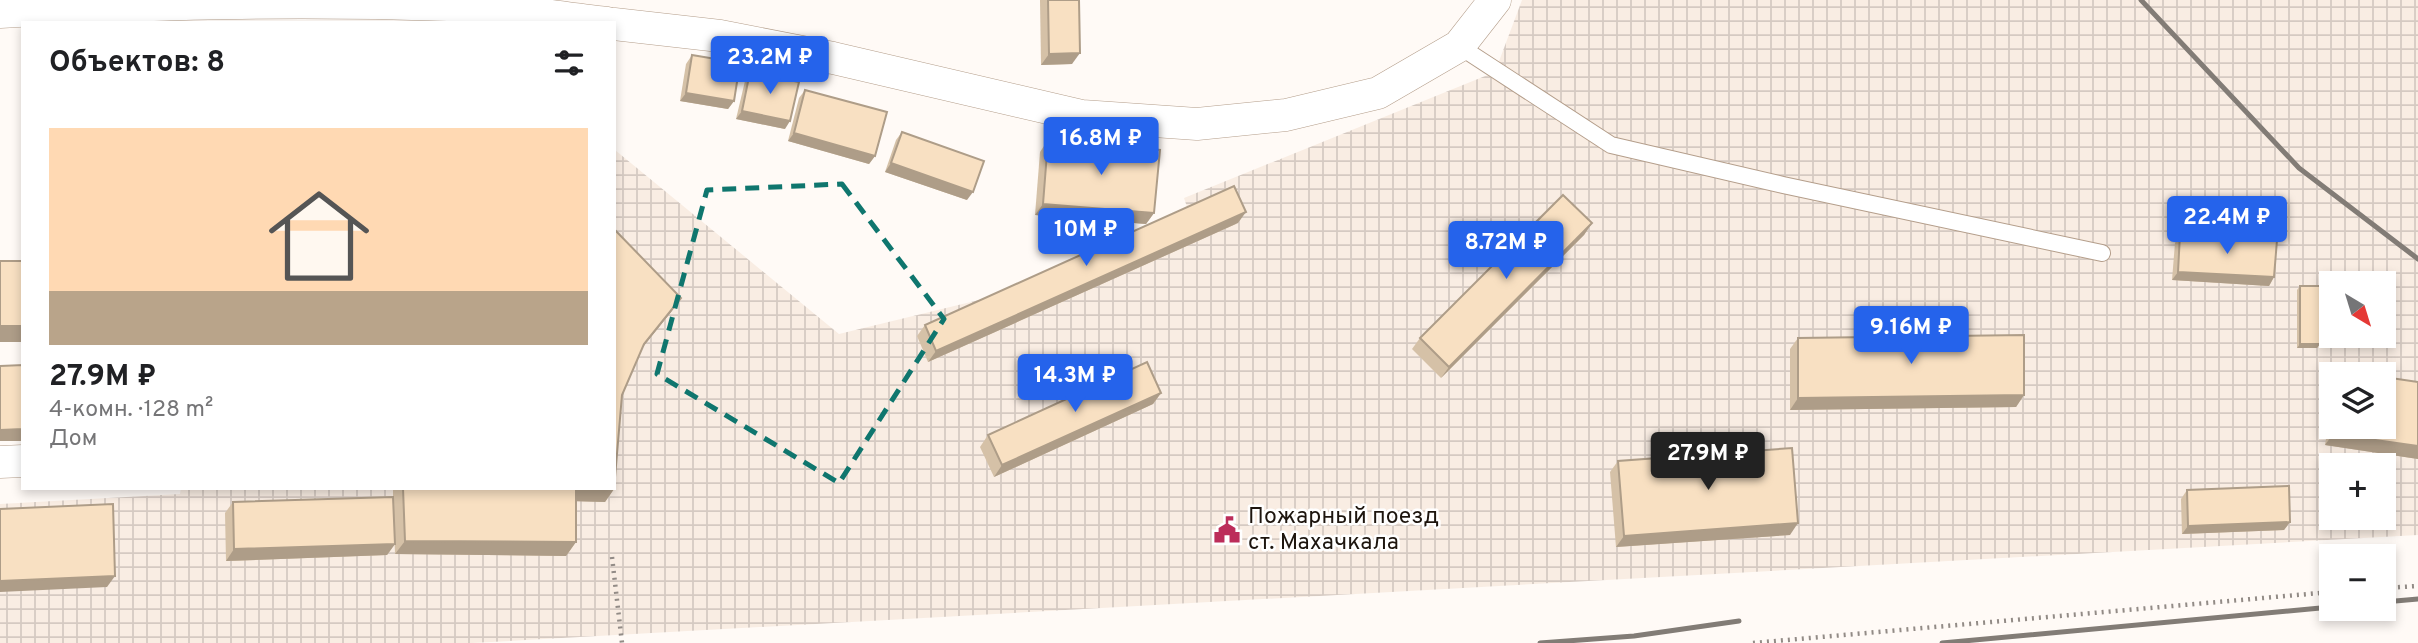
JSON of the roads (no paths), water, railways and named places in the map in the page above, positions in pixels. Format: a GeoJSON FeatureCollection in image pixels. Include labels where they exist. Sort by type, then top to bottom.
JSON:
{"type":"FeatureCollection","features":[{"type":"Feature","properties":{"kind":"street"},"geometry":{"type":"LineString","coordinates":[[0,12],[151,13],[269,0],[449,2],[592,21]]}},
{"type":"Feature","properties":{"kind":"street"},"geometry":{"type":"LineString","coordinates":[[616,24],[720,36],[1082,116],[1197,124],[1286,114],[1378,93],[1459,46],[1495,0]]}},
{"type":"Feature","properties":{"kind":"street"},"geometry":{"type":"LineString","coordinates":[[0,462],[21,461]]}},
{"type":"Feature","properties":{"kind":"lane"},"geometry":{"type":"LineString","coordinates":[[1459,46],[1611,145],[1783,185],[2102,253]]}},
{"type":"Feature","properties":{"kind":"railway"},"geometry":{"type":"LineString","coordinates":[[2141,0],[2299,168],[2418,259]]}},
{"type":"Feature","properties":{"kind":"railway"},"geometry":{"type":"LineString","coordinates":[[2396,601],[2418,599]]}},
{"type":"Feature","properties":{"kind":"railway"},"geometry":{"type":"LineString","coordinates":[[1942,643],[2319,608]]}},
{"type":"Feature","properties":{"kind":"railway"},"geometry":{"type":"LineString","coordinates":[[1540,643],[1634,636],[1739,621]]}},
{"type":"Feature","properties":{"kind":"place","name":"Пожарный поезд ст. Махачкала"},"geometry":{"type":"Point","coordinates":[1227,530]}}]}
